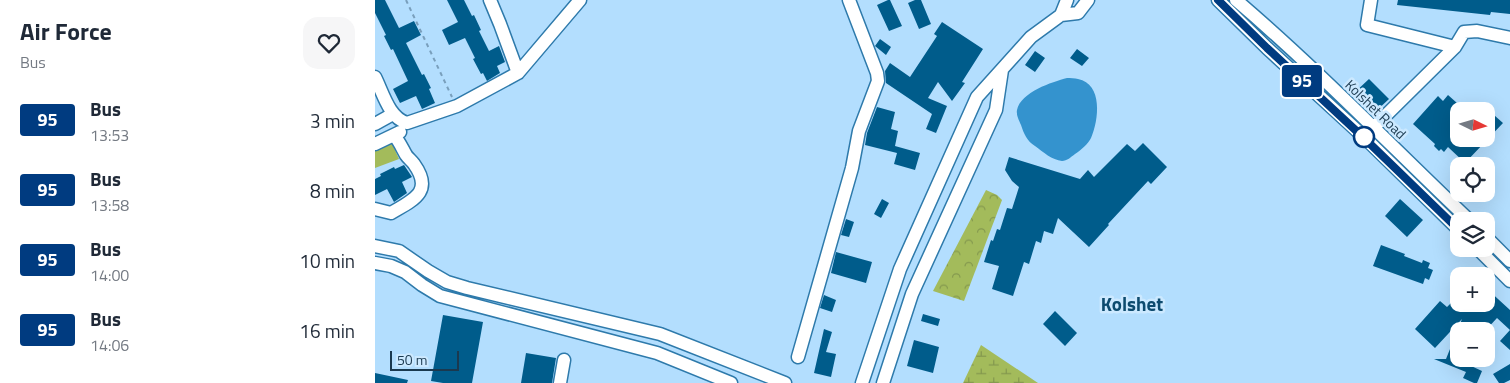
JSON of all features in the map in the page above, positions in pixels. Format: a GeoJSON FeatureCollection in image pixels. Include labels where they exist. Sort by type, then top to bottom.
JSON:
{"type":"FeatureCollection","features":[{"type":"Feature","properties":{"kind":"street"},"geometry":{"type":"LineString","coordinates":[[489,0],[518,73]]}},
{"type":"Feature","properties":{"kind":"street"},"geometry":{"type":"LineString","coordinates":[[375,77],[393,114],[401,122],[407,124],[457,106],[518,73],[580,0]]}},
{"type":"Feature","properties":{"kind":"street"},"geometry":{"type":"LineString","coordinates":[[798,357],[851,168],[859,132],[878,81],[877,73],[849,0]]}},
{"type":"Feature","properties":{"kind":"street"},"geometry":{"type":"LineString","coordinates":[[1061,15],[1067,0]]}},
{"type":"Feature","properties":{"kind":"street"},"geometry":{"type":"LineString","coordinates":[[862,383],[900,270],[977,97],[1002,70],[1017,50],[1031,37],[1061,15],[1079,13],[1088,0]]}},
{"type":"Feature","properties":{"kind":"street","name":"Kolshet Road"},"geometry":{"type":"LineString","coordinates":[[1218,0],[1450,221]]}},
{"type":"Feature","properties":{"kind":"street","name":"Kolshet Road"},"geometry":{"type":"LineString","coordinates":[[1236,0],[1277,35],[1461,212]]}},
{"type":"Feature","properties":{"kind":"street"},"geometry":{"type":"LineString","coordinates":[[1371,0],[1367,25],[1455,47]]}},
{"type":"Feature","properties":{"kind":"street"},"geometry":{"type":"LineString","coordinates":[[1364,138],[1455,47],[1464,32],[1477,31],[1510,38]]}},
{"type":"Feature","properties":{"kind":"street"},"geometry":{"type":"LineString","coordinates":[[883,383],[912,294],[996,110],[1002,70]]}},
{"type":"Feature","properties":{"kind":"street"},"geometry":{"type":"LineString","coordinates":[[375,124],[393,114]]}},
{"type":"Feature","properties":{"kind":"street"},"geometry":{"type":"LineString","coordinates":[[375,144],[399,132],[411,122]]}},
{"type":"Feature","properties":{"kind":"street"},"geometry":{"type":"LineString","coordinates":[[375,209],[391,213],[414,199],[422,188],[423,180],[394,135]]}},
{"type":"Feature","properties":{"kind":"street"},"geometry":{"type":"LineString","coordinates":[[375,246],[399,251],[447,282],[660,334],[785,383]]}},
{"type":"Feature","properties":{"kind":"street"},"geometry":{"type":"LineString","coordinates":[[1495,246],[1510,261]]}},
{"type":"Feature","properties":{"kind":"street"},"geometry":{"type":"LineString","coordinates":[[1486,257],[1510,281]]}},
{"type":"Feature","properties":{"kind":"street"},"geometry":{"type":"LineString","coordinates":[[375,263],[391,266],[405,272],[440,296],[657,353],[731,383]]}},
{"type":"Feature","properties":{"kind":"street"},"geometry":{"type":"LineString","coordinates":[[461,302],[467,288]]}},
{"type":"Feature","properties":{"kind":"street"},"geometry":{"type":"LineString","coordinates":[[891,297],[909,304]]}},
{"type":"Feature","properties":{"kind":"street"},"geometry":{"type":"LineString","coordinates":[[674,360],[678,341]]}},
{"type":"Feature","properties":{"kind":"street"},"geometry":{"type":"LineString","coordinates":[[560,383],[564,360]]}},
{"type":"Feature","properties":{"kind":"path"},"geometry":{"type":"LineString","coordinates":[[405,0],[457,106]]}},
{"type":"Feature","properties":{"kind":"green space"},"geometry":{"type":"Polygon","coordinates":[[[392,143],[399,159],[375,168],[375,150],[392,143]]]}},
{"type":"Feature","properties":{"kind":"green space"},"geometry":{"type":"Polygon","coordinates":[[[986,190],[997,195],[1002,200],[964,301],[933,291],[986,190]]]}},
{"type":"Feature","properties":{"kind":"green space"},"geometry":{"type":"Polygon","coordinates":[[[981,345],[1038,383],[963,383],[981,345]]]}},
{"type":"Feature","properties":{"kind":"water"},"geometry":{"type":"Polygon","coordinates":[[[1067,78],[1086,82],[1092,88],[1097,104],[1097,113],[1094,131],[1090,140],[1067,160],[1062,161],[1048,155],[1030,142],[1023,131],[1017,110],[1024,98],[1031,93],[1046,85],[1067,78]]]}},
{"type":"Feature","properties":{"kind":"building"},"geometry":{"type":"Polygon","coordinates":[[[375,0],[385,0],[399,28],[414,21],[421,35],[406,43],[422,75],[424,74],[431,88],[429,89],[435,103],[422,109],[416,96],[400,103],[393,89],[408,81],[393,49],[391,50],[384,36],[386,35],[375,13],[375,0]]]}},
{"type":"Feature","properties":{"kind":"building"},"geometry":{"type":"Polygon","coordinates":[[[447,0],[464,0],[472,16],[474,15],[481,30],[479,31],[489,51],[499,46],[505,62],[497,66],[500,73],[487,81],[473,59],[475,58],[465,38],[449,45],[442,30],[458,22],[447,0]]]}},
{"type":"Feature","properties":{"kind":"building"},"geometry":{"type":"Polygon","coordinates":[[[890,0],[902,26],[889,31],[877,5],[890,0]]]}},
{"type":"Feature","properties":{"kind":"building"},"geometry":{"type":"Polygon","coordinates":[[[921,0],[931,24],[919,29],[908,3],[921,0]]]}},
{"type":"Feature","properties":{"kind":"building"},"geometry":{"type":"Polygon","coordinates":[[[1398,0],[1510,0],[1510,14],[1491,12],[1490,15],[1397,5],[1398,0]]]}},
{"type":"Feature","properties":{"kind":"building"},"geometry":{"type":"Polygon","coordinates":[[[942,22],[983,49],[962,82],[965,83],[952,101],[938,82],[928,98],[947,106],[936,133],[926,129],[932,114],[886,83],[885,71],[890,63],[910,77],[937,36],[934,34],[942,22]]]}},
{"type":"Feature","properties":{"kind":"building"},"geometry":{"type":"Polygon","coordinates":[[[880,39],[891,47],[886,55],[875,46],[880,39]]]}},
{"type":"Feature","properties":{"kind":"building"},"geometry":{"type":"Polygon","coordinates":[[[1077,49],[1089,58],[1082,66],[1070,58],[1077,49]]]}},
{"type":"Feature","properties":{"kind":"building"},"geometry":{"type":"Polygon","coordinates":[[[1035,51],[1045,58],[1035,72],[1025,65],[1035,51]]]}},
{"type":"Feature","properties":{"kind":"building"},"geometry":{"type":"Polygon","coordinates":[[[1369,79],[1389,99],[1374,113],[1354,93],[1369,79]]]}},
{"type":"Feature","properties":{"kind":"building"},"geometry":{"type":"Polygon","coordinates":[[[1448,95],[1456,102],[1450,102],[1450,148],[1479,148],[1471,157],[1459,157],[1448,147],[1444,152],[1441,149],[1439,151],[1434,146],[1435,144],[1413,124],[1438,96],[1443,101],[1448,95]]]}},
{"type":"Feature","properties":{"kind":"building"},"geometry":{"type":"Polygon","coordinates":[[[877,107],[895,112],[891,129],[898,131],[895,146],[920,153],[915,170],[894,164],[897,153],[865,145],[867,133],[877,107]]]}},
{"type":"Feature","properties":{"kind":"building"},"geometry":{"type":"Polygon","coordinates":[[[1495,116],[1503,123],[1495,131],[1495,116]]]}},
{"type":"Feature","properties":{"kind":"building"},"geometry":{"type":"Polygon","coordinates":[[[1143,143],[1167,167],[1151,184],[1148,181],[1089,247],[1058,218],[1053,234],[1044,231],[1041,243],[1036,241],[1029,264],[1024,262],[1013,296],[992,289],[999,266],[984,262],[991,240],[993,241],[997,229],[1000,230],[1007,208],[1012,209],[1019,187],[1012,181],[1005,170],[1009,157],[1080,179],[1088,170],[1094,177],[1127,144],[1135,151],[1143,143]]]}},
{"type":"Feature","properties":{"kind":"building"},"geometry":{"type":"Polygon","coordinates":[[[404,165],[412,177],[402,182],[407,193],[394,202],[387,189],[375,195],[375,179],[381,176],[380,174],[394,167],[395,169],[404,165]]]}},
{"type":"Feature","properties":{"kind":"building"},"geometry":{"type":"Polygon","coordinates":[[[882,199],[889,203],[881,218],[874,214],[882,199]]]}},
{"type":"Feature","properties":{"kind":"building"},"geometry":{"type":"Polygon","coordinates":[[[1400,199],[1423,220],[1407,237],[1385,216],[1400,199]]]}},
{"type":"Feature","properties":{"kind":"building"},"geometry":{"type":"Polygon","coordinates":[[[846,219],[854,222],[849,237],[841,235],[846,219]]]}},
{"type":"Feature","properties":{"kind":"building"},"geometry":{"type":"Polygon","coordinates":[[[1381,245],[1422,263],[1423,260],[1430,263],[1428,268],[1433,270],[1429,280],[1425,278],[1423,284],[1373,266],[1381,245]]]}},
{"type":"Feature","properties":{"kind":"building"},"geometry":{"type":"Polygon","coordinates":[[[836,252],[872,262],[866,283],[831,273],[836,252]]]}},
{"type":"Feature","properties":{"kind":"building"},"geometry":{"type":"Polygon","coordinates":[[[824,295],[836,300],[832,312],[820,308],[824,295]]]}},
{"type":"Feature","properties":{"kind":"building"},"geometry":{"type":"Polygon","coordinates":[[[1495,296],[1510,310],[1510,330],[1497,318],[1493,322],[1461,322],[1462,319],[1459,322],[1450,322],[1450,332],[1435,348],[1415,329],[1440,301],[1447,307],[1450,304],[1450,312],[1495,312],[1495,296]]]}},
{"type":"Feature","properties":{"kind":"building"},"geometry":{"type":"Polygon","coordinates":[[[1055,311],[1077,333],[1065,346],[1043,324],[1055,311]]]}},
{"type":"Feature","properties":{"kind":"building"},"geometry":{"type":"Polygon","coordinates":[[[923,314],[940,319],[938,326],[921,321],[923,314]]]}},
{"type":"Feature","properties":{"kind":"building"},"geometry":{"type":"Polygon","coordinates":[[[443,315],[483,322],[472,383],[431,381],[443,315]]]}},
{"type":"Feature","properties":{"kind":"building"},"geometry":{"type":"Polygon","coordinates":[[[824,329],[832,332],[826,352],[836,354],[831,377],[814,373],[824,329]]]}},
{"type":"Feature","properties":{"kind":"building"},"geometry":{"type":"Polygon","coordinates":[[[1510,330],[1510,350],[1500,341],[1510,330]]]}},
{"type":"Feature","properties":{"kind":"building"},"geometry":{"type":"Polygon","coordinates":[[[914,340],[939,347],[933,373],[907,366],[914,340]]]}},
{"type":"Feature","properties":{"kind":"building"},"geometry":{"type":"Polygon","coordinates":[[[1450,349],[1450,366],[1434,359],[1446,359],[1450,349]]]}},
{"type":"Feature","properties":{"kind":"building"},"geometry":{"type":"Polygon","coordinates":[[[526,353],[556,358],[552,383],[521,383],[526,353]]]}},
{"type":"Feature","properties":{"kind":"building"},"geometry":{"type":"Polygon","coordinates":[[[1510,364],[1510,380],[1499,383],[1493,374],[1510,364]]]}},
{"type":"Feature","properties":{"kind":"building"},"geometry":{"type":"Polygon","coordinates":[[[1454,367],[1473,367],[1482,371],[1477,383],[1463,378],[1466,372],[1454,367]]]}},
{"type":"Feature","properties":{"kind":"building"},"geometry":{"type":"Polygon","coordinates":[[[375,373],[408,380],[407,383],[375,383],[375,373]]]}},
{"type":"Feature","properties":{"kind":"bus line","name":"95"},"geometry":{"type":"LineString","coordinates":[[1218,0],[1450,221]]}},
{"type":"Feature","properties":{"kind":"district","name":"Kolshet"},"geometry":{"type":"Point","coordinates":[1132,303]}}]}
